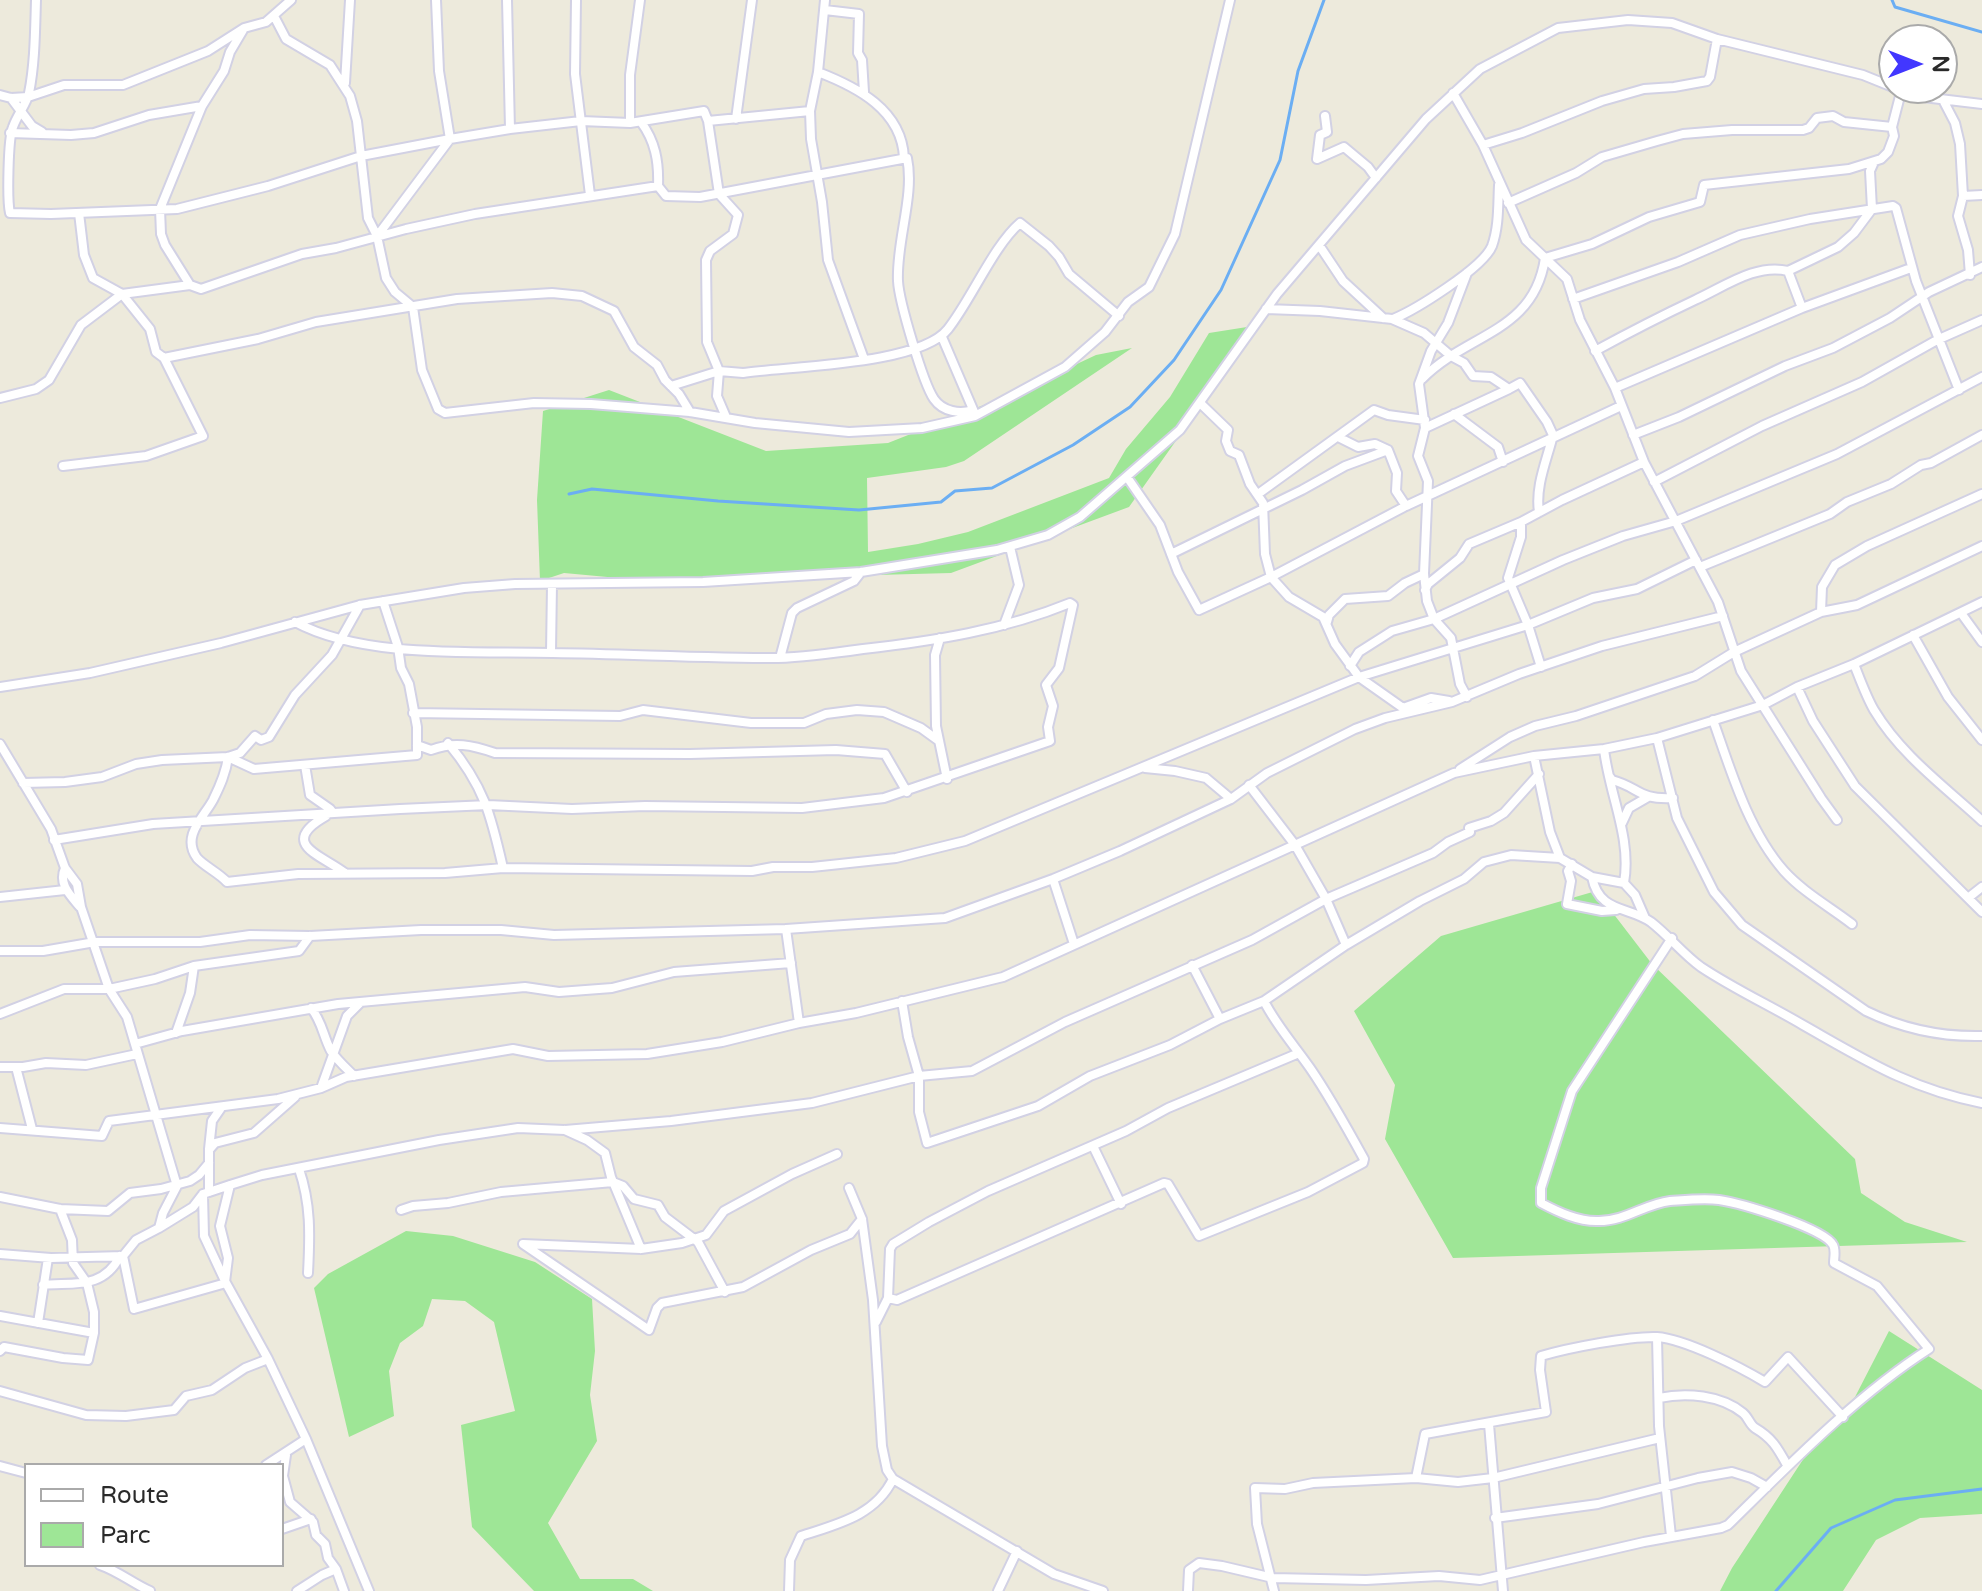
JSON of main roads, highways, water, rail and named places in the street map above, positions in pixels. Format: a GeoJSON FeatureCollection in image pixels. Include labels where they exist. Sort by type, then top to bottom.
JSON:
{"type":"FeatureCollection","features":[{"type":"Feature","properties":{"kind":"waterway"},"geometry":{"type":"LineString","coordinates":[[569,494],[592,489],[859,510],[941,502],[955,491],[992,488],[1073,445],[1130,407],[1174,360],[1221,290],[1280,160],[1298,71],[1324,0]]}},
{"type":"Feature","properties":{"kind":"waterway"},"geometry":{"type":"LineString","coordinates":[[1892,0],[1895,7],[1982,32]]}},
{"type":"Feature","properties":{"kind":"waterway"},"geometry":{"type":"LineString","coordinates":[[1776,1591],[1831,1528],[1895,1500],[1982,1489]]}}]}
